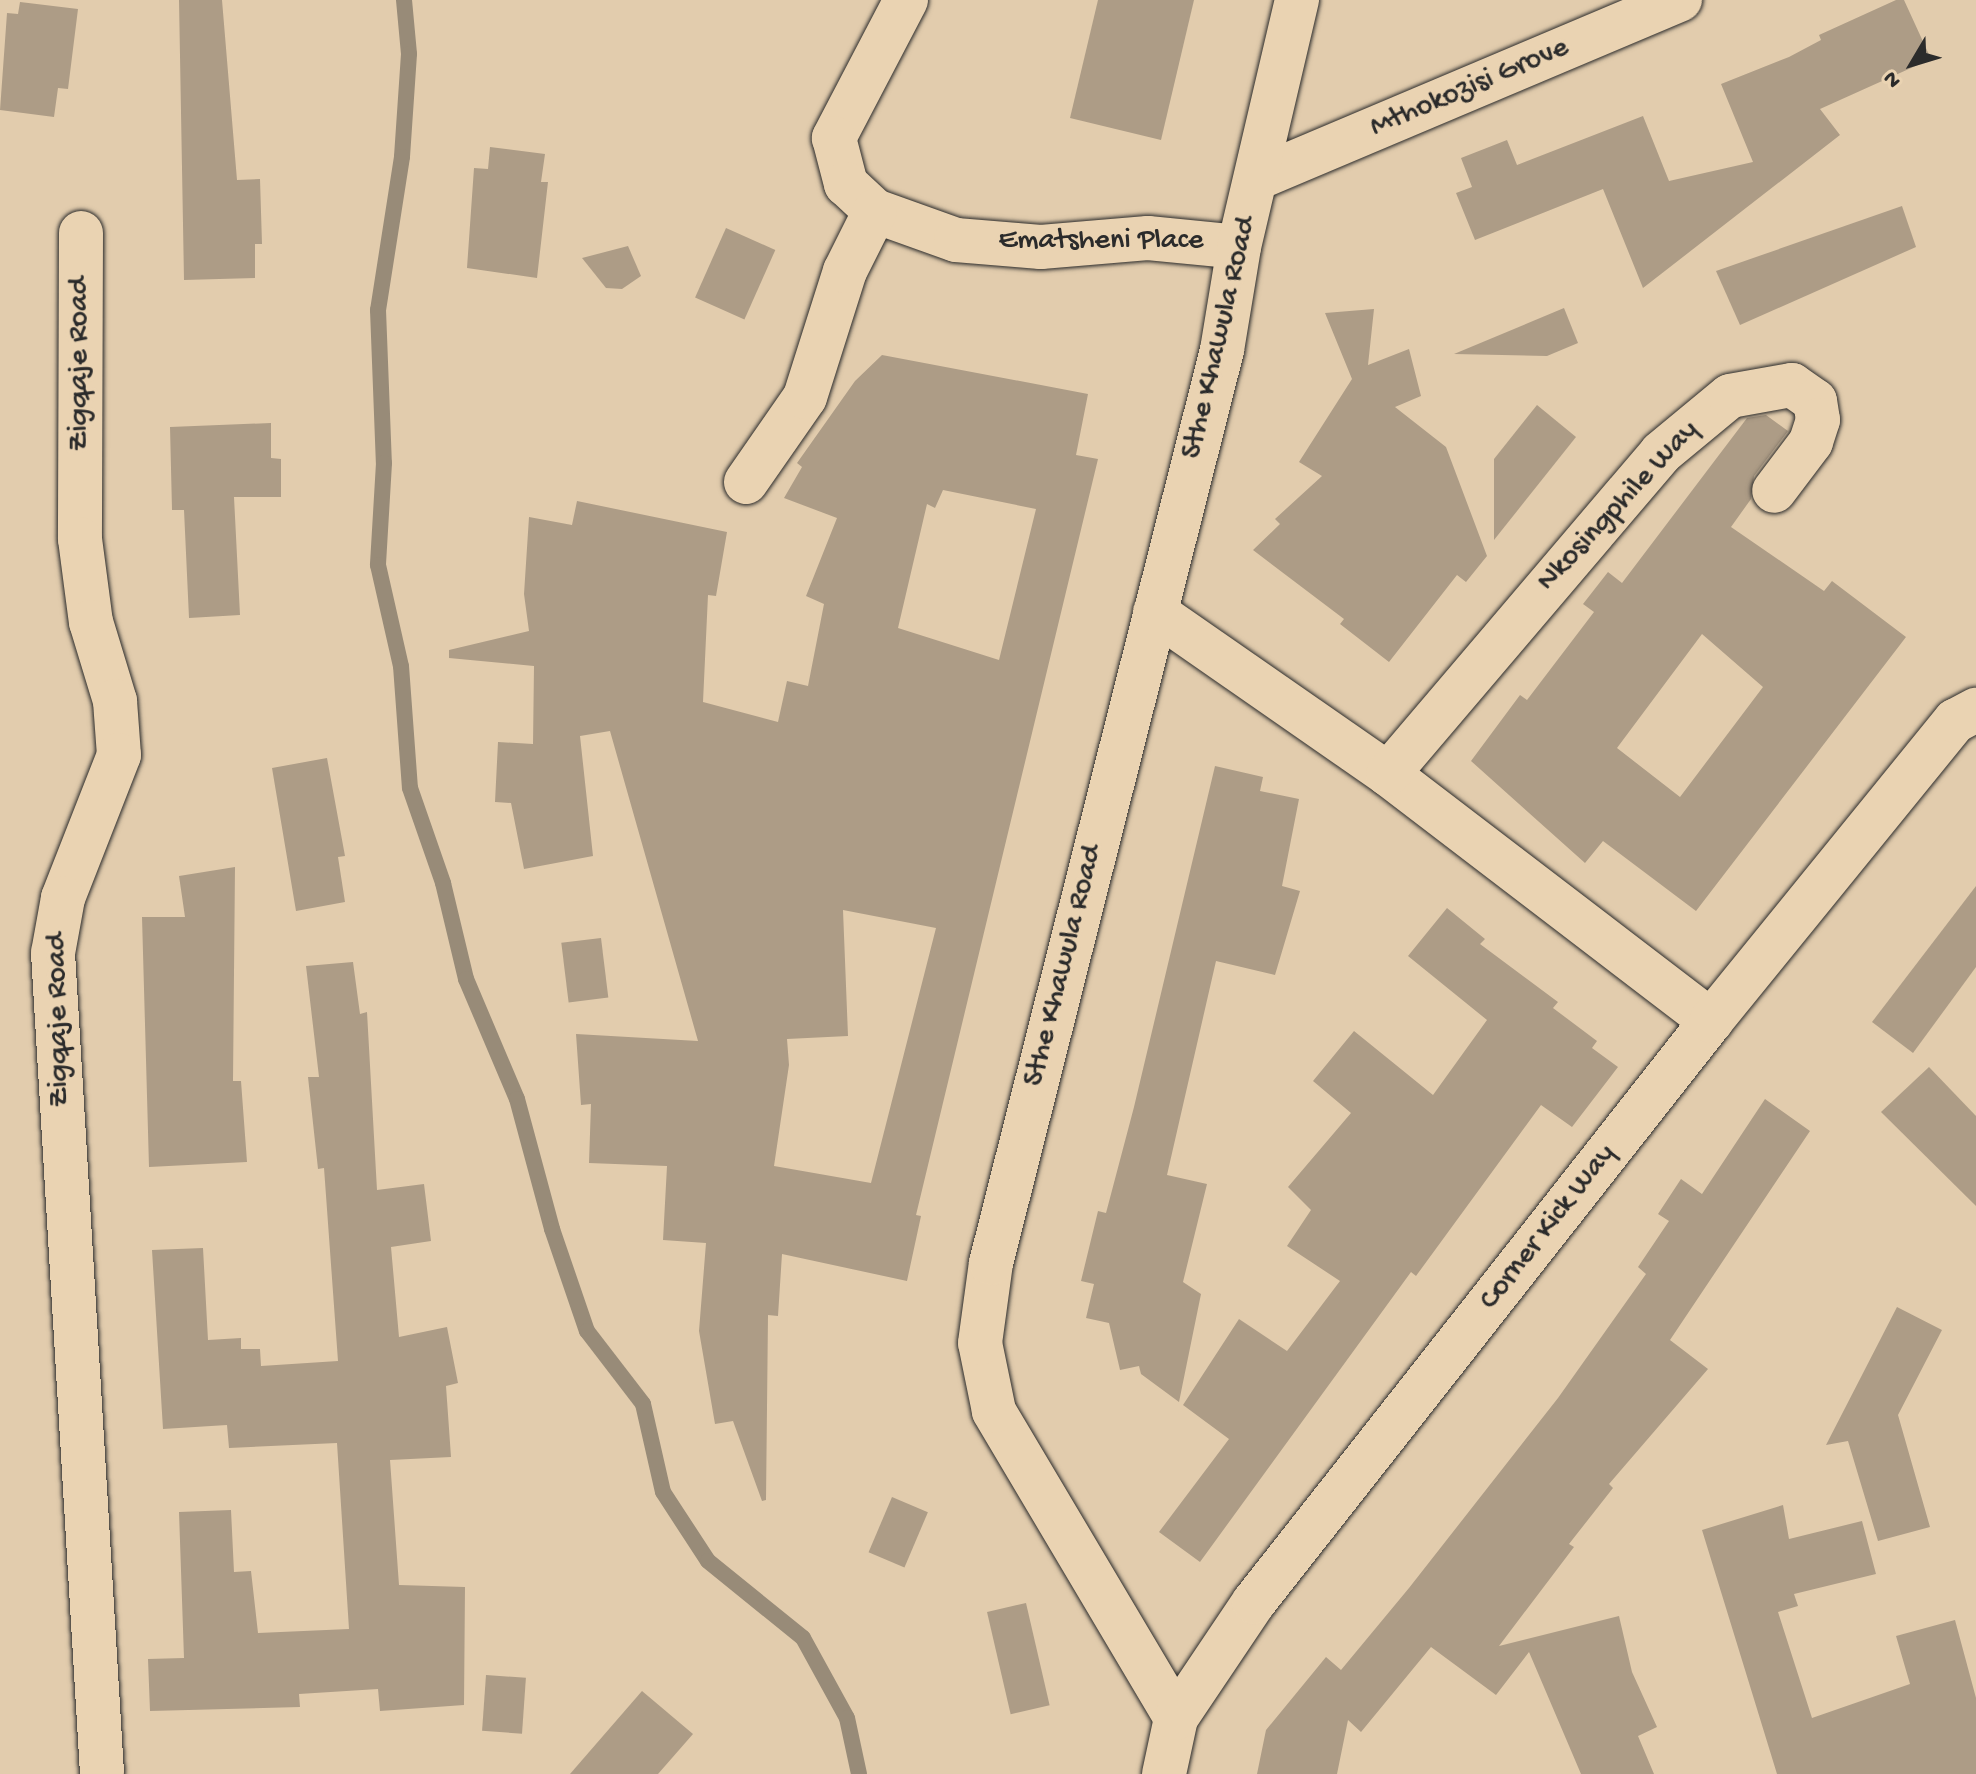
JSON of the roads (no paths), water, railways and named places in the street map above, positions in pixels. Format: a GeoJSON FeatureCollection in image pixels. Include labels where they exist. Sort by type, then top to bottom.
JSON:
{"type":"FeatureCollection","features":[{"type":"Feature","properties":{"kind":"street","name":"Ematsheni Place"},"geometry":{"type":"LineString","coordinates":[[906,0],[834,138],[846,184],[875,211],[956,240],[1041,247],[1148,238],[1239,247]]}},
{"type":"Feature","properties":{"kind":"street","name":"Sthe Khawula Road"},"geometry":{"type":"LineString","coordinates":[[1176,1718],[994,1411],[980,1343],[991,1263],[1222,350],[1239,247],[1260,177],[1297,0]]}},
{"type":"Feature","properties":{"kind":"street","name":"Mthokozisi Grove"},"geometry":{"type":"LineString","coordinates":[[1260,177],[1680,0]]}},
{"type":"Feature","properties":{"kind":"street"},"geometry":{"type":"LineString","coordinates":[[746,482],[805,397],[821,358],[845,271],[875,211]]}},
{"type":"Feature","properties":{"kind":"street","name":"Zigqaje Road"},"geometry":{"type":"LineString","coordinates":[[81,233],[80,539],[91,622],[115,701],[119,755],[63,898],[53,953],[102,1774]]}},
{"type":"Feature","properties":{"kind":"street","name":"Nkosingphile Way"},"geometry":{"type":"LineString","coordinates":[[1388,774],[1661,453],[1730,396],[1792,385],[1806,390],[1815,401],[1818,420],[1811,442],[1774,491]]}},
{"type":"Feature","properties":{"kind":"street"},"geometry":{"type":"LineString","coordinates":[[1155,612],[1388,774],[1711,1021]]}},
{"type":"Feature","properties":{"kind":"street","name":"Corner Kick Way"},"geometry":{"type":"LineString","coordinates":[[1164,1774],[1176,1718],[1254,1602],[1711,1021],[1955,721],[1976,710]]}},
{"type":"Feature","properties":{"kind":"waterway"},"geometry":{"type":"LineString","coordinates":[[404,0],[409,54],[402,157],[378,310],[384,463],[378,565],[401,666],[410,788],[443,883],[466,979],[517,1099],[552,1229],[587,1331],[643,1404],[663,1492],[708,1561],[803,1638],[847,1718],[859,1774]]}}]}
